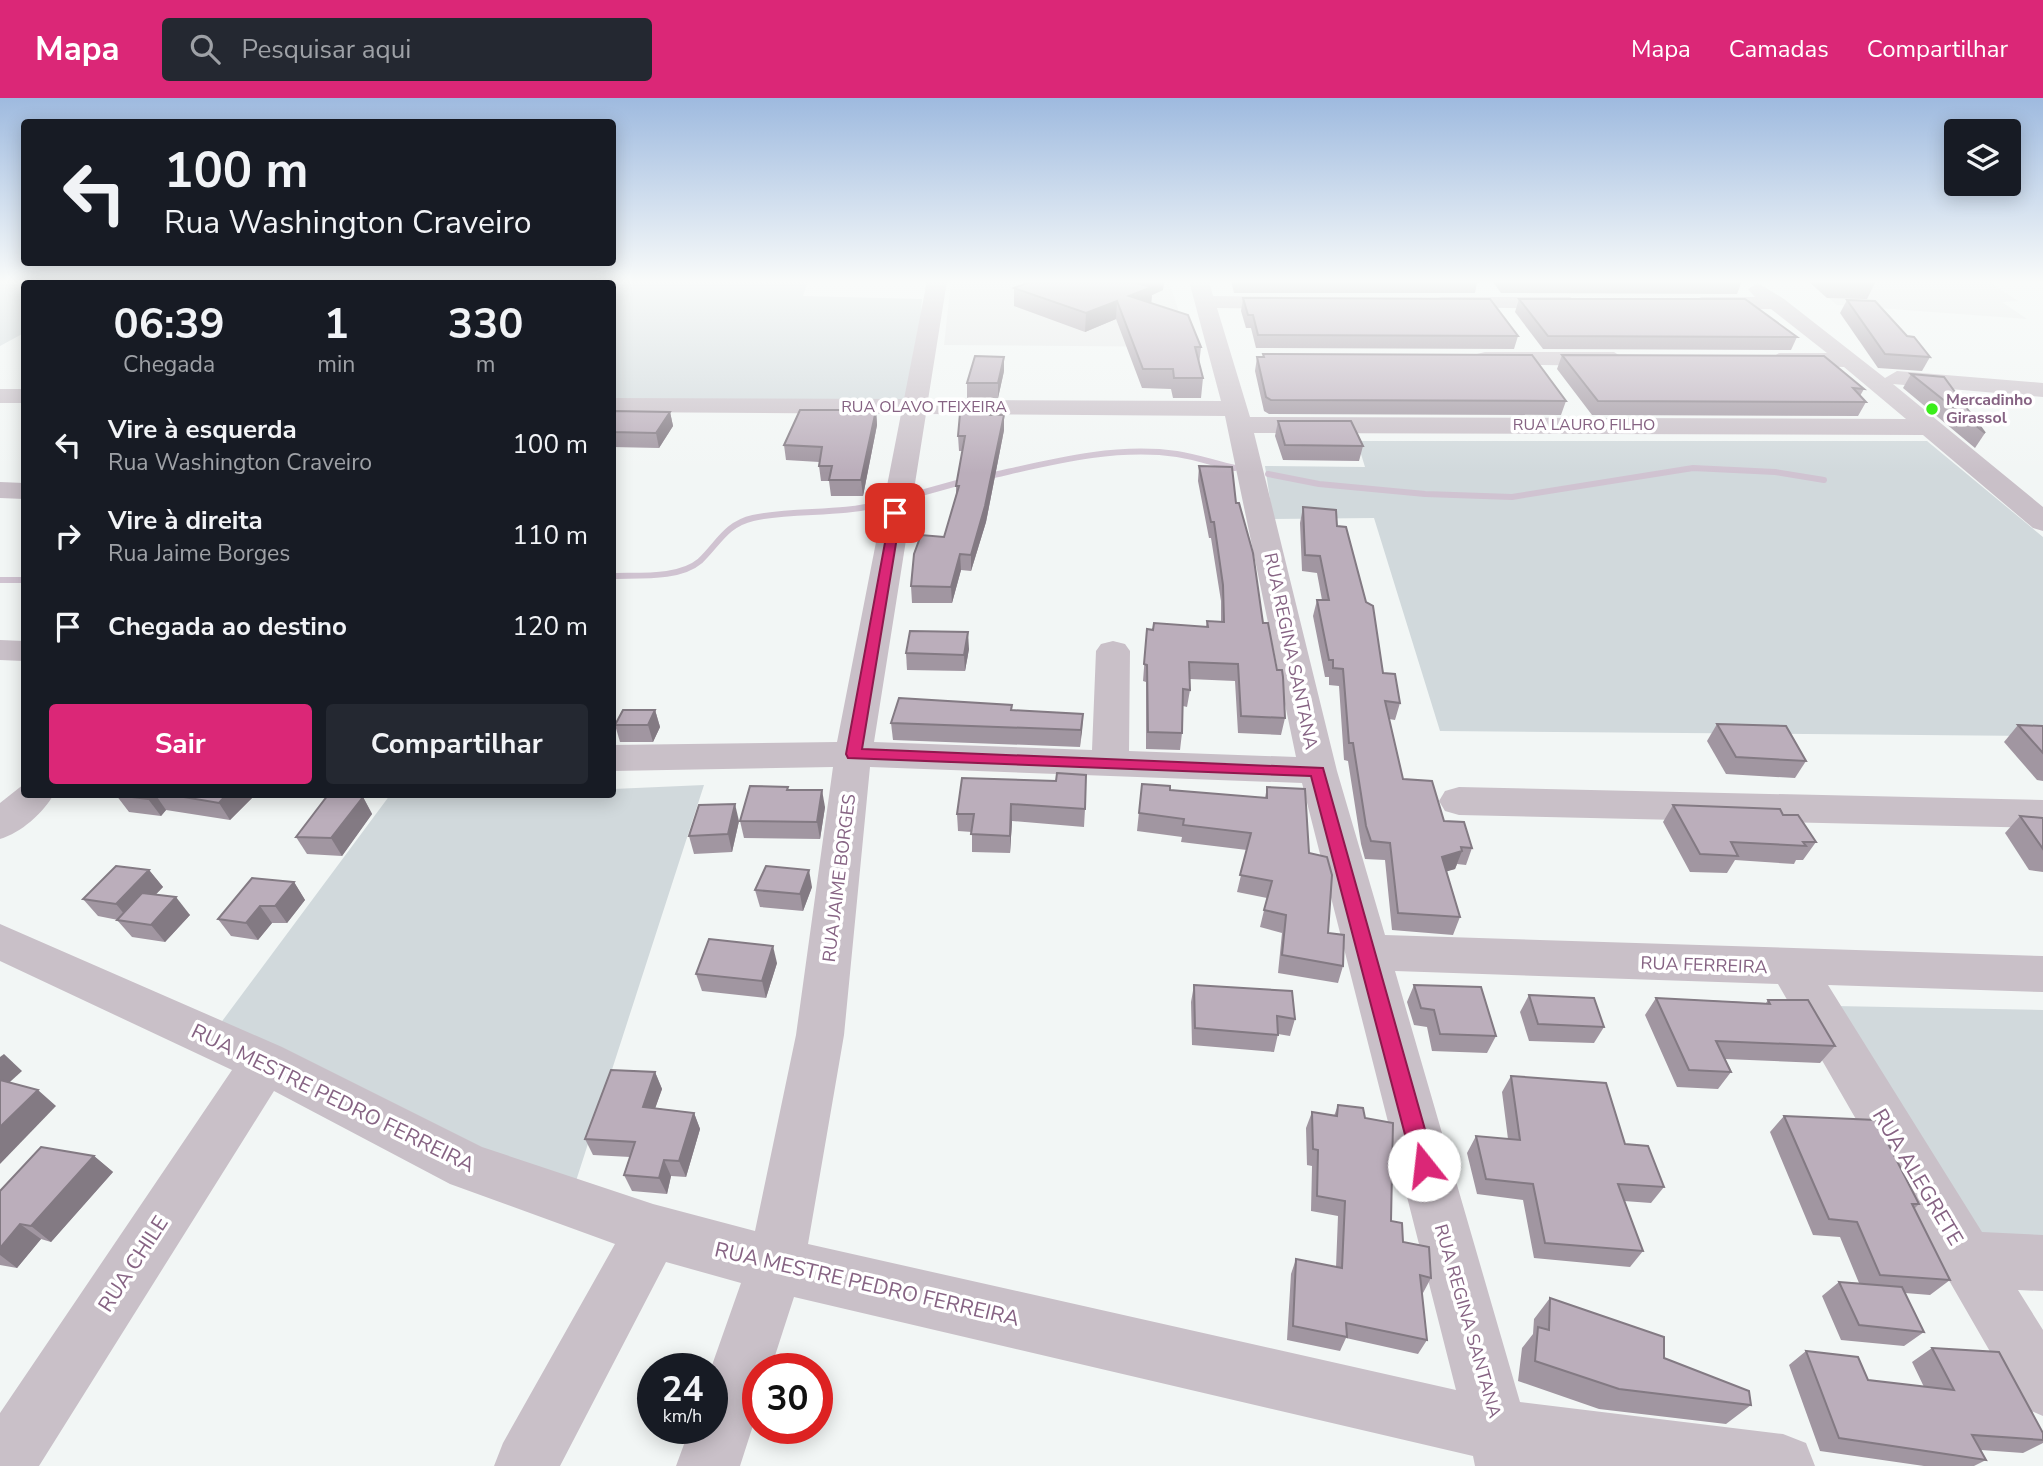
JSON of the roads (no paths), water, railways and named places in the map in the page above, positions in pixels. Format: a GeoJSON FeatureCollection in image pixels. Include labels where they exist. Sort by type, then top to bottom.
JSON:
{"type":"FeatureCollection","features":[{"type":"Feature","properties":{"kind":"street","name":"RUA JAIME BORGES"},"geometry":{"type":"LineString","coordinates":[[708,1466],[776,1265],[820,1035],[853,754],[925,345]]}},
{"type":"Feature","properties":{"kind":"street","name":"RUA REGINA SANTANA"},"geometry":{"type":"LineString","coordinates":[[1228,345],[1234,358],[1238,417],[1318,771],[1365,952],[1503,1449]]}},
{"type":"Feature","properties":{"kind":"street"},"geometry":{"type":"LineString","coordinates":[[1523,345],[1549,381]]}},
{"type":"Feature","properties":{"kind":"street"},"geometry":{"type":"LineString","coordinates":[[1829,345],[2043,522]]}},
{"type":"Feature","properties":{"kind":"street"},"geometry":{"type":"LineString","coordinates":[[1465,359],[1643,360]]}},
{"type":"Feature","properties":{"kind":"street"},"geometry":{"type":"LineString","coordinates":[[1753,360],[1858,368],[2043,390]]}},
{"type":"Feature","properties":{"kind":"street"},"geometry":{"type":"LineString","coordinates":[[0,396],[21,397]]}},
{"type":"Feature","properties":{"kind":"street"},"geometry":{"type":"LineString","coordinates":[[1566,403],[1583,425]]}},
{"type":"Feature","properties":{"kind":"street","name":"RUA OLAVO TEIXEIRA"},"geometry":{"type":"LineString","coordinates":[[616,405],[856,408],[914,405],[1238,417]]}},
{"type":"Feature","properties":{"kind":"street","name":"RUA LAURO FILHO"},"geometry":{"type":"LineString","coordinates":[[1238,417],[1583,425],[1929,427]]}},
{"type":"Feature","properties":{"kind":"street"},"geometry":{"type":"LineString","coordinates":[[0,490],[21,491]]}},
{"type":"Feature","properties":{"kind":"street"},"geometry":{"type":"LineString","coordinates":[[0,650],[21,651]]}},
{"type":"Feature","properties":{"kind":"street"},"geometry":{"type":"LineString","coordinates":[[1110,762],[1113,651]]}},
{"type":"Feature","properties":{"kind":"street"},"geometry":{"type":"LineString","coordinates":[[616,758],[853,754],[1318,771]]}},
{"type":"Feature","properties":{"kind":"street"},"geometry":{"type":"LineString","coordinates":[[0,825],[30,798]]}},
{"type":"Feature","properties":{"kind":"street"},"geometry":{"type":"LineString","coordinates":[[1459,801],[2043,814]]}},
{"type":"Feature","properties":{"kind":"street","name":"RUA MESTRE PEDRO FERREIRA"},"geometry":{"type":"LineString","coordinates":[[0,941],[264,1062],[469,1167],[653,1231],[776,1265],[1503,1449],[1783,1466]]}},
{"type":"Feature","properties":{"kind":"street","name":"RUA FERREIRA"},"geometry":{"type":"LineString","coordinates":[[1365,952],[1793,968],[2043,974]]}},
{"type":"Feature","properties":{"kind":"street","name":"RUA ALEGRETE"},"geometry":{"type":"LineString","coordinates":[[1793,968],[2043,1386]]}},
{"type":"Feature","properties":{"kind":"street","name":"RUA CHILE"},"geometry":{"type":"LineString","coordinates":[[2,1466],[264,1062]]}},
{"type":"Feature","properties":{"kind":"street"},"geometry":{"type":"LineString","coordinates":[[526,1466],[653,1231]]}},
{"type":"Feature","properties":{"kind":"street"},"geometry":{"type":"LineString","coordinates":[[1967,1259],[2043,1263]]}},
{"type":"Feature","properties":{"kind":"waterway"},"geometry":{"type":"LineString","coordinates":[[985,477],[1080,457],[1128,452],[1177,454],[1235,468]]}},
{"type":"Feature","properties":{"kind":"waterway"},"geometry":{"type":"LineString","coordinates":[[1268,474],[1319,484],[1425,494],[1512,497],[1693,468],[1775,472],[1824,480]]}},
{"type":"Feature","properties":{"kind":"waterway"},"geometry":{"type":"LineString","coordinates":[[914,495],[968,480]]}},
{"type":"Feature","properties":{"kind":"waterway"},"geometry":{"type":"LineString","coordinates":[[616,576],[658,575],[691,567],[729,530],[753,518],[848,510],[880,504]]}},
{"type":"Feature","properties":{"kind":"waterway"},"geometry":{"type":"LineString","coordinates":[[0,580],[21,580]]}},
{"type":"Feature","properties":{"kind":"place","name":"Mercadinho Girassol"},"geometry":{"type":"Point","coordinates":[1932,409]}}]}
